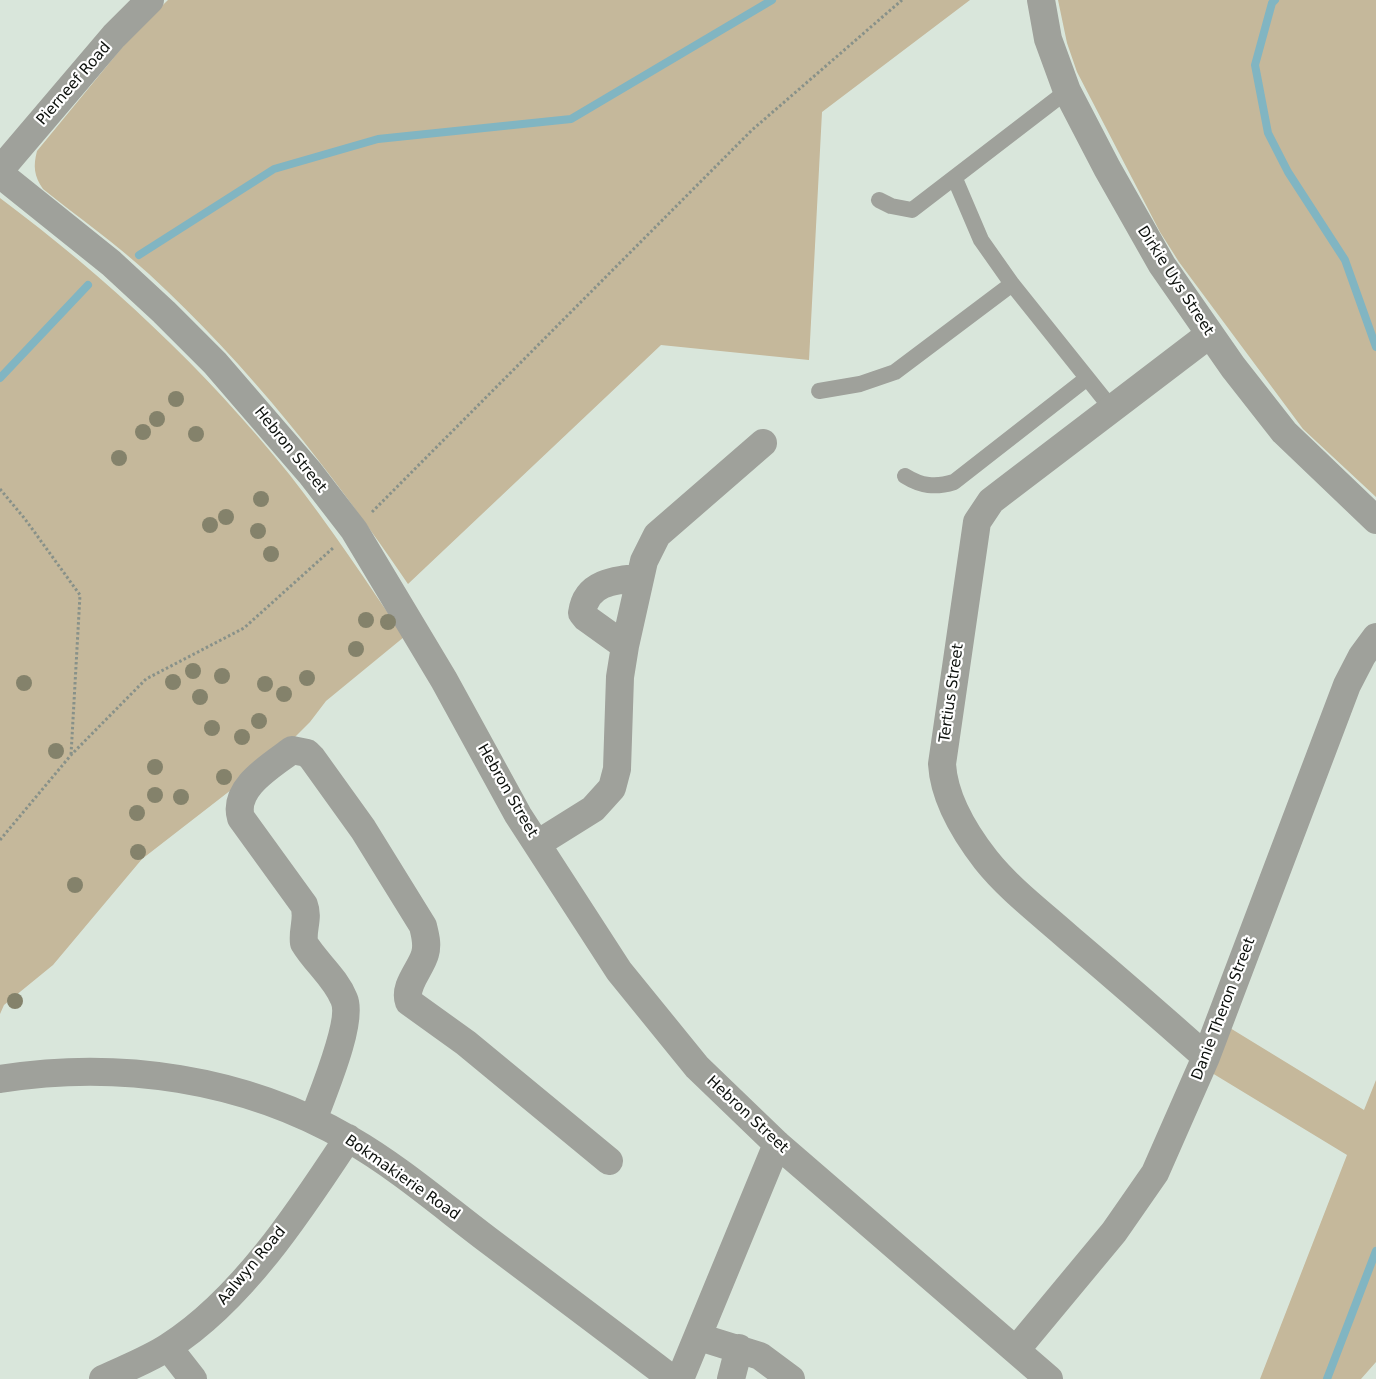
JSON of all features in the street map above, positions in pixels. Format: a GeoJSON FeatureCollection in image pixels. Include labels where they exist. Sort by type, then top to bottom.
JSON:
{"type":"FeatureCollection","features":[{"type":"Feature","properties":{"kind":"street","name":"Pierneef Road"},"geometry":{"type":"LineString","coordinates":[[0,172],[114,36],[150,0]]}},
{"type":"Feature","properties":{"kind":"street","name":"Dirkie Uys Street"},"geometry":{"type":"LineString","coordinates":[[1042,0],[1048,38],[1067,91],[1107,168],[1162,265],[1210,334],[1284,432],[1376,520]]}},
{"type":"Feature","properties":{"kind":"street","name":"Hebron Street"},"geometry":{"type":"LineString","coordinates":[[0,172],[111,263],[209,357],[264,417],[354,530],[444,680],[518,815],[619,971],[660,1024],[726,1097],[776,1144],[1049,1379]]}},
{"type":"Feature","properties":{"kind":"street","name":"Tertius Street"},"geometry":{"type":"LineString","coordinates":[[1206,1057],[1031,905],[992,866],[963,824],[947,791],[942,764],[974,532],[977,522],[991,502],[1210,334]]}},
{"type":"Feature","properties":{"kind":"street"},"geometry":{"type":"LineString","coordinates":[[537,844],[593,809],[612,788],[617,769],[620,678],[625,646],[644,561],[657,535],[763,443]]}},
{"type":"Feature","properties":{"kind":"street"},"geometry":{"type":"LineString","coordinates":[[625,646],[586,618],[582,613],[583,607],[591,594],[602,584],[640,578]]}},
{"type":"Feature","properties":{"kind":"street","name":"Danie Theron Street"},"geometry":{"type":"LineString","coordinates":[[1016,1350],[1140,1198],[1155,1173],[1175,1132],[1206,1057],[1334,717],[1358,663],[1376,637]]}},
{"type":"Feature","properties":{"kind":"street"},"geometry":{"type":"LineString","coordinates":[[313,1120],[344,1029],[347,1008],[337,985],[304,942],[303,935],[306,922],[304,905],[241,818],[239,810],[242,795],[264,772],[292,750],[312,758],[358,821],[423,926],[426,940],[425,954],[408,991],[410,1002],[466,1044],[609,1161]]}},
{"type":"Feature","properties":{"kind":"street","name":"Bokmakierie Road"},"geometry":{"type":"LineString","coordinates":[[0,1079],[77,1071],[154,1075],[225,1088],[313,1120],[348,1138],[398,1172],[672,1379]]}},
{"type":"Feature","properties":{"kind":"street","name":"Aalwyn Road"},"geometry":{"type":"LineString","coordinates":[[103,1379],[168,1347],[222,1304],[301,1208],[348,1138]]}},
{"type":"Feature","properties":{"kind":"street"},"geometry":{"type":"LineString","coordinates":[[680,1379],[699,1337],[776,1144]]}},
{"type":"Feature","properties":{"kind":"street"},"geometry":{"type":"LineString","coordinates":[[699,1337],[740,1348],[760,1356],[791,1379]]}},
{"type":"Feature","properties":{"kind":"street"},"geometry":{"type":"LineString","coordinates":[[168,1347],[193,1379]]}},
{"type":"Feature","properties":{"kind":"street"},"geometry":{"type":"LineString","coordinates":[[731,1379],[740,1348]]}},
{"type":"Feature","properties":{"kind":"lane"},"geometry":{"type":"LineString","coordinates":[[878,200],[891,206],[912,210],[1067,91]]}},
{"type":"Feature","properties":{"kind":"lane"},"geometry":{"type":"LineString","coordinates":[[954,179],[981,240],[1012,284],[1086,379],[1112,409]]}},
{"type":"Feature","properties":{"kind":"lane"},"geometry":{"type":"LineString","coordinates":[[819,391],[860,384],[896,372],[1012,284]]}},
{"type":"Feature","properties":{"kind":"lane"},"geometry":{"type":"LineString","coordinates":[[905,476],[925,485],[934,486],[954,482],[1086,379]]}},
{"type":"Feature","properties":{"kind":"path"},"geometry":{"type":"LineString","coordinates":[[0,840],[71,755],[146,679],[244,628],[354,530],[752,130],[902,0]]}},
{"type":"Feature","properties":{"kind":"path"},"geometry":{"type":"LineString","coordinates":[[0,489],[26,519],[80,595],[71,755]]}},
{"type":"Feature","properties":{"kind":"shaded area"},"geometry":{"type":"Polygon","coordinates":[[[168,0],[970,0],[822,112],[809,360],[661,345],[408,584],[350,501],[255,383],[186,309],[149,274],[43,189],[38,180],[35,166],[37,151],[134,33],[168,0]]]}},
{"type":"Feature","properties":{"kind":"shaded area"},"geometry":{"type":"Polygon","coordinates":[[[1058,0],[1376,0],[1376,497],[1303,429],[1179,262],[1160,232],[1077,72],[1067,43],[1058,0]]]}},
{"type":"Feature","properties":{"kind":"shaded area"},"geometry":{"type":"Polygon","coordinates":[[[0,198],[116,293],[189,362],[223,398],[289,474],[348,554],[404,637],[326,701],[310,722],[280,752],[142,859],[53,965],[4,1005],[0,1014],[0,198]]]}},
{"type":"Feature","properties":{"kind":"shaded area"},"geometry":{"type":"Polygon","coordinates":[[[1230,1028],[1364,1110],[1376,1080],[1376,1362],[1361,1379],[1260,1379],[1347,1155],[1212,1073],[1230,1028]]]}},
{"type":"Feature","properties":{"kind":"waterway"},"geometry":{"type":"LineString","coordinates":[[139,255],[274,169],[378,139],[571,119],[772,0]]}},
{"type":"Feature","properties":{"kind":"waterway"},"geometry":{"type":"LineString","coordinates":[[1275,0],[1272,3],[1255,65],[1268,133],[1288,172],[1345,260],[1376,347]]}},
{"type":"Feature","properties":{"kind":"waterway"},"geometry":{"type":"LineString","coordinates":[[0,378],[88,285]]}},
{"type":"Feature","properties":{"kind":"waterway"},"geometry":{"type":"LineString","coordinates":[[1327,1379],[1376,1251]]}}]}
